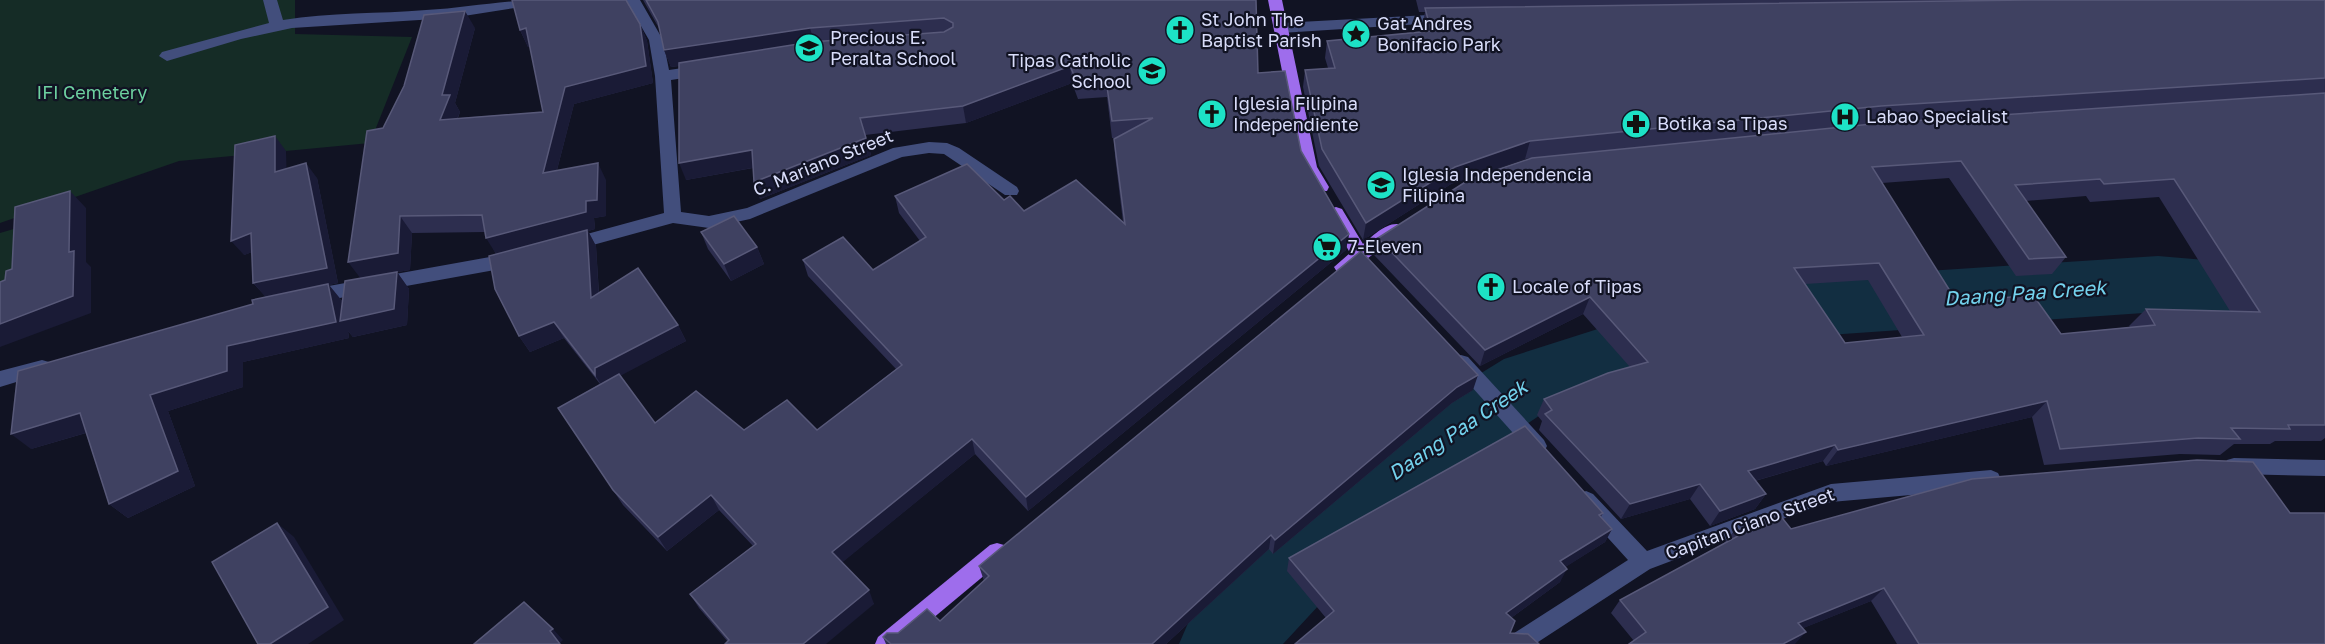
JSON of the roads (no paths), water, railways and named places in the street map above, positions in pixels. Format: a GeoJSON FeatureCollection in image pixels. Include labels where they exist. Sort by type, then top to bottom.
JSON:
{"type":"FeatureCollection","features":[{"type":"Feature","properties":{"kind":"main road"},"geometry":{"type":"LineString","coordinates":[[1275,0],[1310,167],[1359,253]]}},
{"type":"Feature","properties":{"kind":"main road"},"geometry":{"type":"LineString","coordinates":[[1332,276],[1359,253],[1410,221]]}},
{"type":"Feature","properties":{"kind":"main road"},"geometry":{"type":"LineString","coordinates":[[886,644],[1013,539]]}},
{"type":"Feature","properties":{"kind":"street"},"geometry":{"type":"LineString","coordinates":[[270,0],[278,28]]}},
{"type":"Feature","properties":{"kind":"street"},"geometry":{"type":"LineString","coordinates":[[167,56],[242,34],[308,21],[478,12],[534,0]]}},
{"type":"Feature","properties":{"kind":"street"},"geometry":{"type":"LineString","coordinates":[[550,250],[673,218],[663,76],[656,40],[633,0]]}},
{"type":"Feature","properties":{"kind":"street"},"geometry":{"type":"LineString","coordinates":[[1281,27],[1408,19],[1465,19]]}},
{"type":"Feature","properties":{"kind":"street"},"geometry":{"type":"LineString","coordinates":[[663,76],[722,67]]}},
{"type":"Feature","properties":{"kind":"street","name":"C. Mariano Street"},"geometry":{"type":"LineString","coordinates":[[673,218],[709,222],[750,213],[899,152],[933,147],[949,149],[1011,191]]}},
{"type":"Feature","properties":{"kind":"street"},"geometry":{"type":"LineString","coordinates":[[1359,253],[1375,270]]}},
{"type":"Feature","properties":{"kind":"street"},"geometry":{"type":"LineString","coordinates":[[299,299],[528,256]]}},
{"type":"Feature","properties":{"kind":"street"},"geometry":{"type":"LineString","coordinates":[[1447,346],[1550,460]]}},
{"type":"Feature","properties":{"kind":"street"},"geometry":{"type":"LineString","coordinates":[[0,379],[58,363]]}},
{"type":"Feature","properties":{"kind":"street"},"geometry":{"type":"LineString","coordinates":[[2214,465],[2325,468]]}},
{"type":"Feature","properties":{"kind":"street","name":"Capitan Ciano Street"},"geometry":{"type":"LineString","coordinates":[[1516,644],[1643,562],[1831,493],[2005,478]]}},
{"type":"Feature","properties":{"kind":"street"},"geometry":{"type":"LineString","coordinates":[[1573,486],[1643,562]]}},
{"type":"Feature","properties":{"kind":"waterway","name":"Daang Paa Creek"},"geometry":{"type":"LineString","coordinates":[[1224,644],[1390,472],[1531,381],[1742,312],[2158,284],[2325,299]]}},
{"type":"Feature","properties":{"kind":"place","name":"St John The Baptist Parish"},"geometry":{"type":"Point","coordinates":[1180,30]}},
{"type":"Feature","properties":{"kind":"place","name":"Gat Andres Bonifacio Park"},"geometry":{"type":"Point","coordinates":[1356,34]}},
{"type":"Feature","properties":{"kind":"place","name":"Precious E. Peralta School"},"geometry":{"type":"Point","coordinates":[809,48]}},
{"type":"Feature","properties":{"kind":"place","name":"Tipas Catholic School"},"geometry":{"type":"Point","coordinates":[1152,71]}},
{"type":"Feature","properties":{"kind":"place","name":"Iglesia Filipina Independiente"},"geometry":{"type":"Point","coordinates":[1212,114]}},
{"type":"Feature","properties":{"kind":"place","name":"Labao Specialist"},"geometry":{"type":"Point","coordinates":[1845,117]}},
{"type":"Feature","properties":{"kind":"place","name":"Botika sa Tipas"},"geometry":{"type":"Point","coordinates":[1636,124]}},
{"type":"Feature","properties":{"kind":"place","name":"Iglesia Independencia Filipina"},"geometry":{"type":"Point","coordinates":[1381,185]}},
{"type":"Feature","properties":{"kind":"place","name":"7-Eleven"},"geometry":{"type":"Point","coordinates":[1327,247]}},
{"type":"Feature","properties":{"kind":"place","name":"Locale of Tipas"},"geometry":{"type":"Point","coordinates":[1491,287]}},
{"type":"Feature","properties":{"kind":"park label","name":"IFI Cemetery"},"geometry":{"type":"Point","coordinates":[92,93]}}]}
